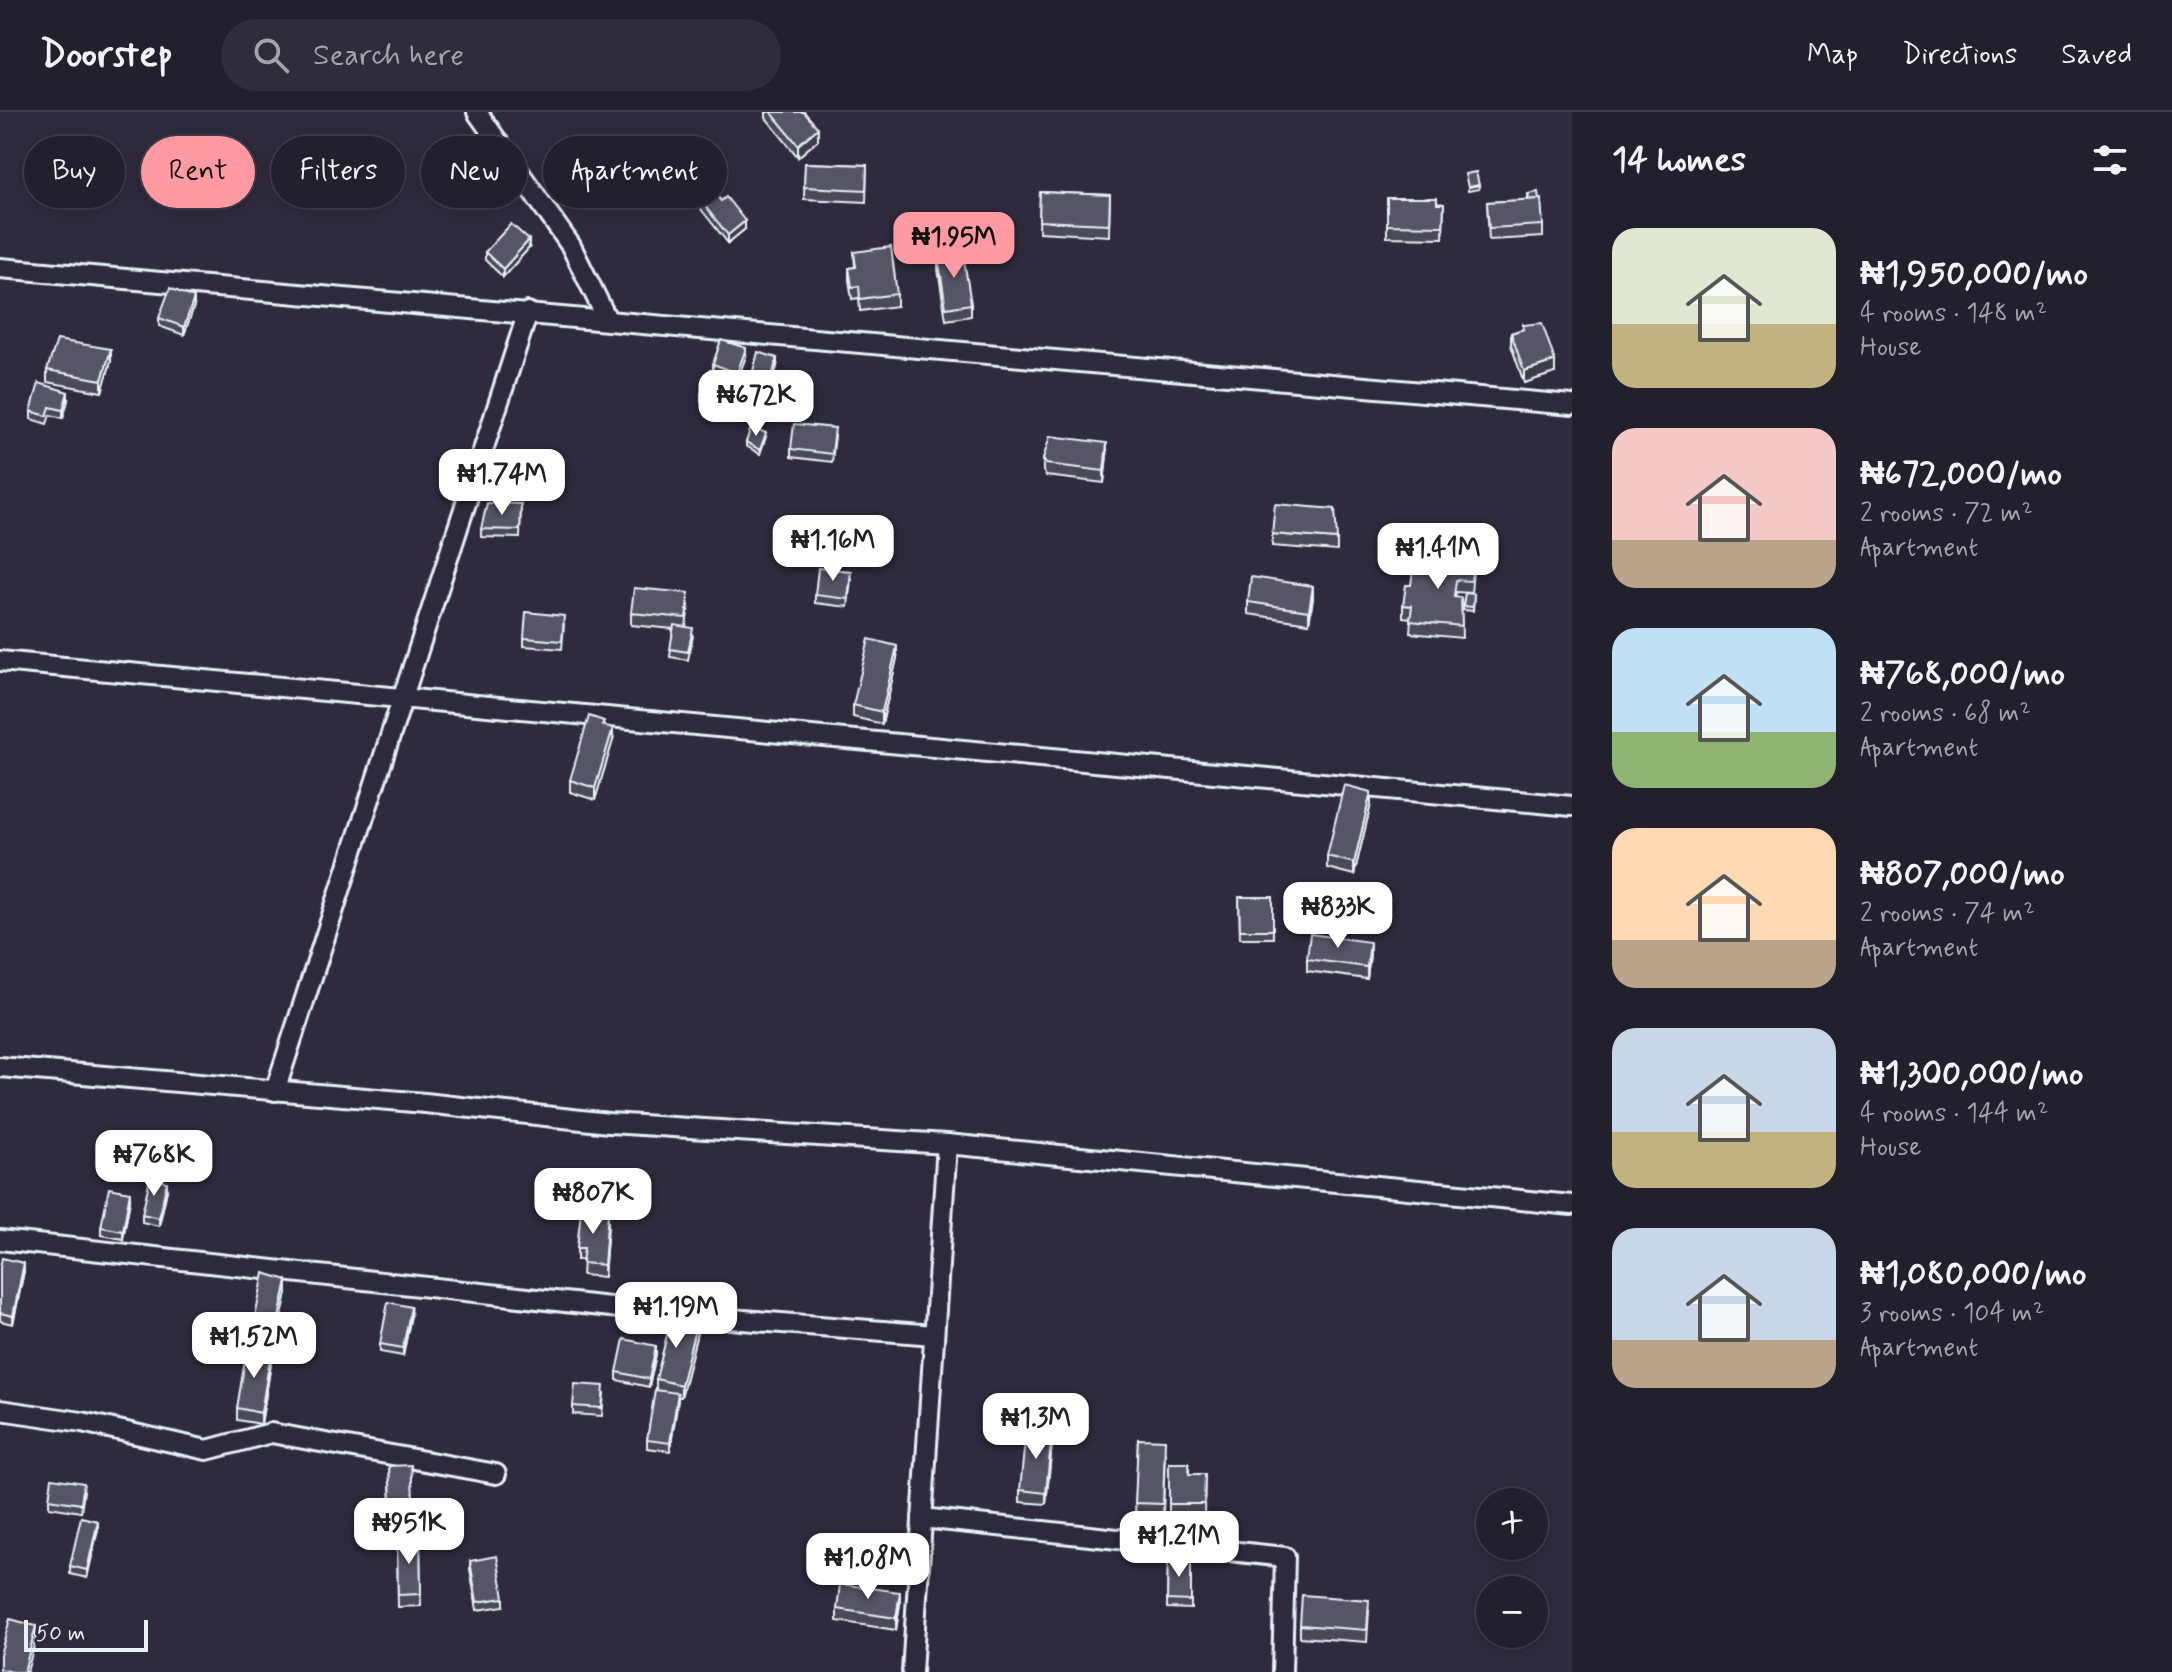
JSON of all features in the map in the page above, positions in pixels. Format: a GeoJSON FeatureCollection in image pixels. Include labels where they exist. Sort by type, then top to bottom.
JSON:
{"type":"FeatureCollection","features":[{"type":"Feature","properties":{"kind":"street"},"geometry":{"type":"LineString","coordinates":[[477,112],[571,246],[607,319]]}},
{"type":"Feature","properties":{"kind":"street"},"geometry":{"type":"LineString","coordinates":[[0,268],[1572,405]]}},
{"type":"Feature","properties":{"kind":"street"},"geometry":{"type":"LineString","coordinates":[[275,1091],[528,312]]}},
{"type":"Feature","properties":{"kind":"street"},"geometry":{"type":"LineString","coordinates":[[0,661],[1572,806]]}},
{"type":"Feature","properties":{"kind":"street"},"geometry":{"type":"LineString","coordinates":[[0,1067],[609,1123],[947,1144],[1572,1205]]}},
{"type":"Feature","properties":{"kind":"street"},"geometry":{"type":"LineString","coordinates":[[912,1672],[947,1144]]}},
{"type":"Feature","properties":{"kind":"street"},"geometry":{"type":"LineString","coordinates":[[0,1240],[692,1316],[934,1335]]}},
{"type":"Feature","properties":{"kind":"street"},"geometry":{"type":"LineString","coordinates":[[0,1410],[82,1422],[207,1450],[271,1433],[496,1474]]}},
{"type":"Feature","properties":{"kind":"street"},"geometry":{"type":"LineString","coordinates":[[922,1518],[1285,1557],[1282,1672]]}},
{"type":"Feature","properties":{"kind":"building"},"geometry":{"type":"Polygon","coordinates":[[[771,112],[804,112],[818,128],[798,145],[771,112]]]}},
{"type":"Feature","properties":{"kind":"building"},"geometry":{"type":"Polygon","coordinates":[[[805,163],[867,165],[866,190],[804,187],[805,163]]]}},
{"type":"Feature","properties":{"kind":"building"},"geometry":{"type":"Polygon","coordinates":[[[1476,172],[1479,185],[1468,187],[1465,174],[1476,172]]]}},
{"type":"Feature","properties":{"kind":"building"},"geometry":{"type":"Polygon","coordinates":[[[1040,192],[1110,195],[1109,224],[1039,221],[1040,192]]]}},
{"type":"Feature","properties":{"kind":"building"},"geometry":{"type":"Polygon","coordinates":[[[1538,192],[1539,199],[1529,200],[1528,194],[1538,192]]]}},
{"type":"Feature","properties":{"kind":"building"},"geometry":{"type":"Polygon","coordinates":[[[727,198],[745,221],[728,235],[706,208],[727,208],[727,198]]]}},
{"type":"Feature","properties":{"kind":"building"},"geometry":{"type":"Polygon","coordinates":[[[1387,198],[1437,198],[1437,204],[1444,204],[1443,226],[1387,225],[1387,198]]]}},
{"type":"Feature","properties":{"kind":"building"},"geometry":{"type":"Polygon","coordinates":[[[1541,199],[1543,225],[1489,228],[1487,202],[1541,199]]]}},
{"type":"Feature","properties":{"kind":"building"},"geometry":{"type":"Polygon","coordinates":[[[511,224],[529,240],[503,269],[485,252],[511,224]]]}},
{"type":"Feature","properties":{"kind":"building"},"geometry":{"type":"Polygon","coordinates":[[[891,247],[897,294],[860,299],[859,286],[852,287],[849,268],[856,267],[854,252],[891,247]]]}},
{"type":"Feature","properties":{"kind":"building"},"geometry":{"type":"Polygon","coordinates":[[[963,253],[971,304],[946,308],[938,257],[963,253]]]}},
{"type":"Feature","properties":{"kind":"building"},"geometry":{"type":"Polygon","coordinates":[[[170,288],[194,298],[184,327],[159,318],[170,288]]]}},
{"type":"Feature","properties":{"kind":"building"},"geometry":{"type":"Polygon","coordinates":[[[1542,323],[1555,361],[1524,371],[1511,333],[1524,329],[1523,325],[1542,323]]]}},
{"type":"Feature","properties":{"kind":"building"},"geometry":{"type":"Polygon","coordinates":[[[57,340],[111,349],[102,380],[47,370],[57,340]]]}},
{"type":"Feature","properties":{"kind":"building"},"geometry":{"type":"Polygon","coordinates":[[[721,340],[746,348],[737,373],[713,364],[721,340]]]}},
{"type":"Feature","properties":{"kind":"building"},"geometry":{"type":"Polygon","coordinates":[[[758,352],[777,358],[766,399],[747,394],[758,352]]]}},
{"type":"Feature","properties":{"kind":"building"},"geometry":{"type":"Polygon","coordinates":[[[710,370],[734,378],[725,403],[701,394],[710,370]]]}},
{"type":"Feature","properties":{"kind":"building"},"geometry":{"type":"Polygon","coordinates":[[[39,383],[68,392],[63,410],[50,407],[47,416],[31,411],[39,383]]]}},
{"type":"Feature","properties":{"kind":"building"},"geometry":{"type":"Polygon","coordinates":[[[794,424],[835,428],[832,454],[791,449],[794,424]]]}},
{"type":"Feature","properties":{"kind":"building"},"geometry":{"type":"Polygon","coordinates":[[[751,427],[766,433],[760,450],[746,442],[751,427]]]}},
{"type":"Feature","properties":{"kind":"building"},"geometry":{"type":"Polygon","coordinates":[[[1050,436],[1107,443],[1104,471],[1046,464],[1043,459],[1050,436]]]}},
{"type":"Feature","properties":{"kind":"building"},"geometry":{"type":"Polygon","coordinates":[[[487,503],[521,504],[520,530],[481,529],[487,503]]]}},
{"type":"Feature","properties":{"kind":"building"},"geometry":{"type":"Polygon","coordinates":[[[1275,504],[1335,509],[1337,539],[1272,534],[1275,504]]]}},
{"type":"Feature","properties":{"kind":"building"},"geometry":{"type":"Polygon","coordinates":[[[1439,555],[1473,559],[1471,581],[1456,580],[1454,597],[1461,598],[1462,626],[1410,621],[1412,606],[1403,605],[1406,585],[1411,585],[1413,570],[1426,571],[1427,561],[1439,562],[1439,555]]]}},
{"type":"Feature","properties":{"kind":"building"},"geometry":{"type":"Polygon","coordinates":[[[818,568],[851,571],[848,599],[815,595],[818,568]]]}},
{"type":"Feature","properties":{"kind":"building"},"geometry":{"type":"Polygon","coordinates":[[[1251,577],[1313,586],[1309,611],[1248,602],[1251,577]]]}},
{"type":"Feature","properties":{"kind":"building"},"geometry":{"type":"Polygon","coordinates":[[[634,588],[689,593],[686,618],[631,613],[634,588]]]}},
{"type":"Feature","properties":{"kind":"building"},"geometry":{"type":"Polygon","coordinates":[[[1465,593],[1474,594],[1473,607],[1463,606],[1465,593]]]}},
{"type":"Feature","properties":{"kind":"building"},"geometry":{"type":"Polygon","coordinates":[[[526,612],[564,616],[562,641],[524,638],[526,612]]]}},
{"type":"Feature","properties":{"kind":"building"},"geometry":{"type":"Polygon","coordinates":[[[674,625],[693,628],[688,652],[670,649],[674,625]]]}},
{"type":"Feature","properties":{"kind":"building"},"geometry":{"type":"Polygon","coordinates":[[[869,639],[897,646],[882,712],[853,705],[869,639]]]}},
{"type":"Feature","properties":{"kind":"building"},"geometry":{"type":"Polygon","coordinates":[[[589,716],[613,728],[595,788],[570,780],[589,716]]]}},
{"type":"Feature","properties":{"kind":"building"},"geometry":{"type":"Polygon","coordinates":[[[1344,785],[1371,792],[1354,863],[1327,856],[1344,785]]]}},
{"type":"Feature","properties":{"kind":"building"},"geometry":{"type":"Polygon","coordinates":[[[1239,897],[1273,897],[1273,930],[1240,930],[1239,897]]]}},
{"type":"Feature","properties":{"kind":"building"},"geometry":{"type":"Polygon","coordinates":[[[1310,934],[1370,942],[1367,967],[1307,959],[1310,934]]]}},
{"type":"Feature","properties":{"kind":"building"},"geometry":{"type":"Polygon","coordinates":[[[150,1178],[167,1182],[159,1218],[142,1214],[150,1178]]]}},
{"type":"Feature","properties":{"kind":"building"},"geometry":{"type":"Polygon","coordinates":[[[109,1188],[130,1192],[123,1231],[101,1227],[109,1188]]]}},
{"type":"Feature","properties":{"kind":"building"},"geometry":{"type":"Polygon","coordinates":[[[581,1210],[608,1212],[604,1265],[582,1263],[584,1248],[577,1248],[581,1210]]]}},
{"type":"Feature","properties":{"kind":"building"},"geometry":{"type":"Polygon","coordinates":[[[2,1258],[24,1263],[13,1316],[0,1313],[2,1258]]]}},
{"type":"Feature","properties":{"kind":"building"},"geometry":{"type":"Polygon","coordinates":[[[264,1273],[287,1280],[274,1342],[251,1337],[264,1273]]]}},
{"type":"Feature","properties":{"kind":"building"},"geometry":{"type":"Polygon","coordinates":[[[388,1302],[411,1307],[403,1348],[380,1344],[388,1302]]]}},
{"type":"Feature","properties":{"kind":"building"},"geometry":{"type":"Polygon","coordinates":[[[672,1315],[697,1321],[681,1385],[656,1379],[672,1315]]]}},
{"type":"Feature","properties":{"kind":"building"},"geometry":{"type":"Polygon","coordinates":[[[624,1339],[656,1346],[649,1379],[617,1372],[624,1339]]]}},
{"type":"Feature","properties":{"kind":"building"},"geometry":{"type":"Polygon","coordinates":[[[247,1348],[271,1352],[261,1413],[237,1408],[247,1348]]]}},
{"type":"Feature","properties":{"kind":"building"},"geometry":{"type":"Polygon","coordinates":[[[575,1384],[604,1386],[602,1408],[573,1406],[575,1384]]]}},
{"type":"Feature","properties":{"kind":"building"},"geometry":{"type":"Polygon","coordinates":[[[655,1390],[678,1393],[670,1443],[647,1440],[655,1390]]]}},
{"type":"Feature","properties":{"kind":"building"},"geometry":{"type":"Polygon","coordinates":[[[1026,1429],[1052,1432],[1046,1493],[1020,1490],[1026,1429]]]}},
{"type":"Feature","properties":{"kind":"building"},"geometry":{"type":"Polygon","coordinates":[[[1138,1439],[1165,1440],[1163,1504],[1135,1503],[1138,1439]]]}},
{"type":"Feature","properties":{"kind":"building"},"geometry":{"type":"Polygon","coordinates":[[[1169,1463],[1189,1463],[1189,1474],[1205,1474],[1204,1504],[1169,1504],[1169,1463]]]}},
{"type":"Feature","properties":{"kind":"building"},"geometry":{"type":"Polygon","coordinates":[[[411,1465],[415,1527],[393,1529],[389,1466],[411,1465]]]}},
{"type":"Feature","properties":{"kind":"building"},"geometry":{"type":"Polygon","coordinates":[[[52,1478],[84,1483],[81,1504],[49,1499],[52,1478]]]}},
{"type":"Feature","properties":{"kind":"building"},"geometry":{"type":"Polygon","coordinates":[[[81,1517],[98,1521],[87,1570],[70,1566],[81,1517]]]}},
{"type":"Feature","properties":{"kind":"building"},"geometry":{"type":"Polygon","coordinates":[[[397,1537],[420,1537],[421,1594],[398,1595],[397,1537]]]}},
{"type":"Feature","properties":{"kind":"building"},"geometry":{"type":"Polygon","coordinates":[[[497,1556],[504,1598],[477,1602],[470,1561],[497,1556]]]}},
{"type":"Feature","properties":{"kind":"building"},"geometry":{"type":"Polygon","coordinates":[[[1168,1557],[1191,1557],[1191,1601],[1167,1600],[1168,1557]]]}},
{"type":"Feature","properties":{"kind":"building"},"geometry":{"type":"Polygon","coordinates":[[[840,1584],[900,1592],[896,1618],[837,1609],[840,1584]]]}},
{"type":"Feature","properties":{"kind":"building"},"geometry":{"type":"Polygon","coordinates":[[[1302,1595],[1369,1600],[1367,1630],[1300,1625],[1302,1595]]]}},
{"type":"Feature","properties":{"kind":"building"},"geometry":{"type":"Polygon","coordinates":[[[10,1619],[36,1626],[24,1672],[0,1669],[0,1655],[10,1619]]]}}]}
